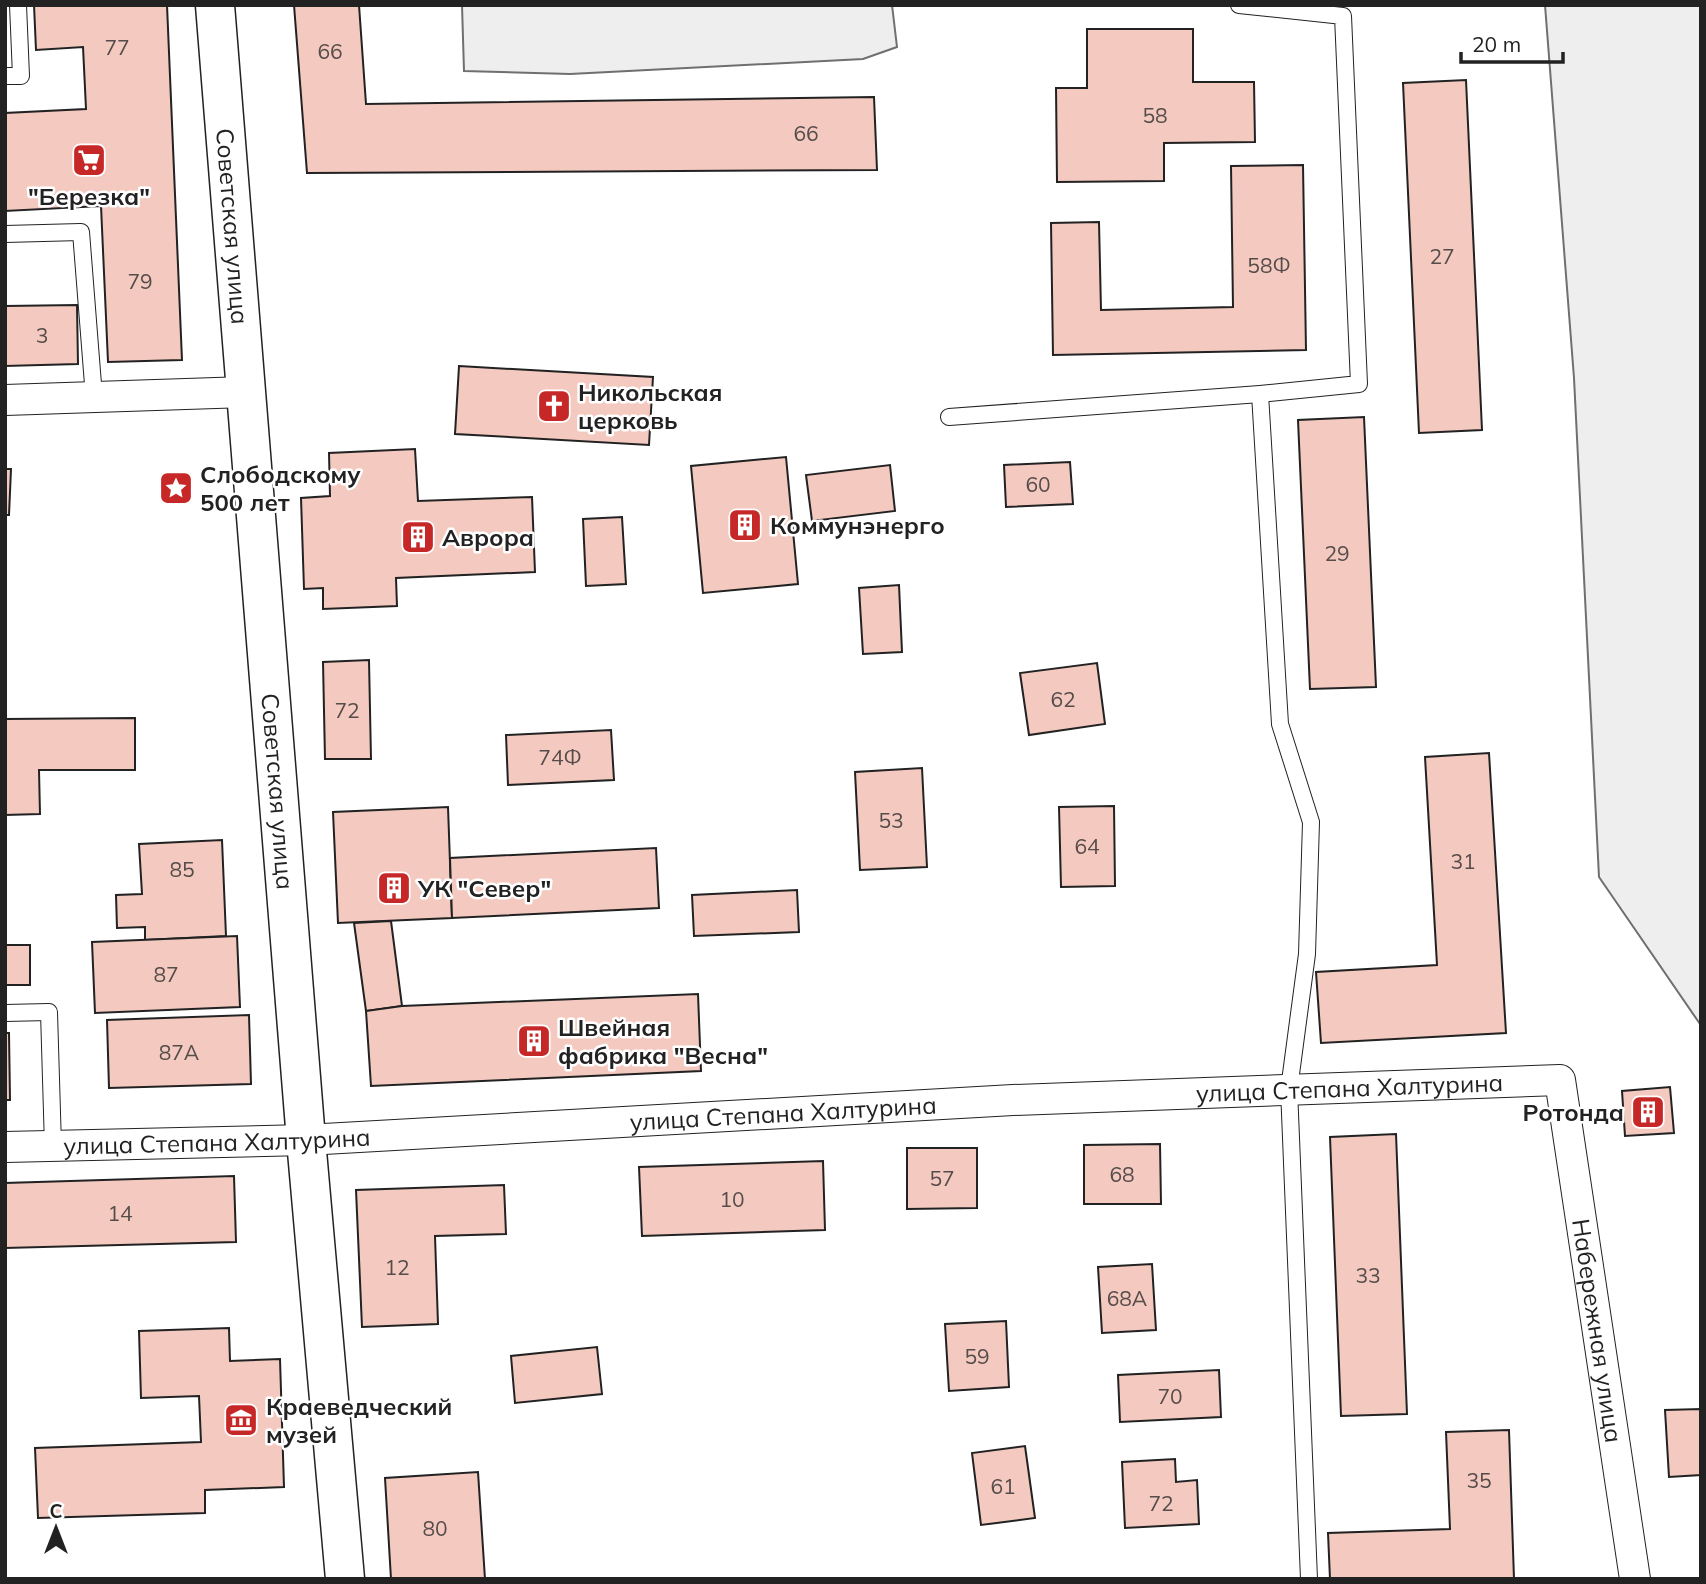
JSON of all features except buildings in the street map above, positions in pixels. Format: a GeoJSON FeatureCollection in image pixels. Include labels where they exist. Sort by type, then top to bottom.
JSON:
{"type":"FeatureCollection","features":[{"type":"Feature","properties":{"kind":"main road","name":"Советская улица"},"geometry":{"type":"LineString","coordinates":[[215,5],[306,1140],[345,1579]]}},
{"type":"Feature","properties":{"kind":"street"},"geometry":{"type":"LineString","coordinates":[[5,400],[246,392]]}},
{"type":"Feature","properties":{"kind":"street","name":"улица Степана Халтурина"},"geometry":{"type":"LineString","coordinates":[[5,1147],[306,1140],[999,1100],[1560,1080]]}},
{"type":"Feature","properties":{"kind":"street","name":"Набережная улица"},"geometry":{"type":"LineString","coordinates":[[1560,1080],[1635,1579]]}},
{"type":"Feature","properties":{"kind":"lane"},"geometry":{"type":"LineString","coordinates":[[5,76],[21,76],[18,5]]}},
{"type":"Feature","properties":{"kind":"lane"},"geometry":{"type":"LineString","coordinates":[[949,417],[1359,384],[1343,16],[1239,5]]}},
{"type":"Feature","properties":{"kind":"lane"},"geometry":{"type":"LineString","coordinates":[[5,233],[80,233],[94,397]]}},
{"type":"Feature","properties":{"kind":"lane"},"geometry":{"type":"LineString","coordinates":[[1260,394],[1280,724],[1311,822],[1307,954],[1289,1089],[1309,1579]]}},
{"type":"Feature","properties":{"kind":"lane"},"geometry":{"type":"LineString","coordinates":[[5,1013],[49,1012],[53,1146]]}},
{"type":"Feature","properties":{"kind":"shaded area"},"geometry":{"type":"Polygon","coordinates":[[[462,5],[892,5],[897,47],[863,59],[570,74],[464,71],[462,5]]]}},
{"type":"Feature","properties":{"kind":"shaded area"},"geometry":{"type":"Polygon","coordinates":[[[1545,5],[1701,5],[1701,1034],[1700,1024],[1599,877],[1574,378],[1545,5]]]}},
{"type":"Feature","properties":{"kind":"place","name":"\"Березка\""},"geometry":{"type":"Point","coordinates":[89,160]}},
{"type":"Feature","properties":{"kind":"place","name":"Никольская церковь"},"geometry":{"type":"Point","coordinates":[554,406]}},
{"type":"Feature","properties":{"kind":"place","name":"Слободскому 500 лет"},"geometry":{"type":"Point","coordinates":[176,488]}},
{"type":"Feature","properties":{"kind":"place","name":"Коммунэнерго"},"geometry":{"type":"Point","coordinates":[745,525]}},
{"type":"Feature","properties":{"kind":"place","name":"Аврора"},"geometry":{"type":"Point","coordinates":[418,537]}},
{"type":"Feature","properties":{"kind":"place","name":"УК \"Север\""},"geometry":{"type":"Point","coordinates":[394,888]}},
{"type":"Feature","properties":{"kind":"place","name":"Швейная фабрика \"Весна\""},"geometry":{"type":"Point","coordinates":[534,1041]}},
{"type":"Feature","properties":{"kind":"place","name":"Ротонда"},"geometry":{"type":"Point","coordinates":[1648,1112]}},
{"type":"Feature","properties":{"kind":"place","name":"Краеведческий музей"},"geometry":{"type":"Point","coordinates":[241,1420]}}]}
